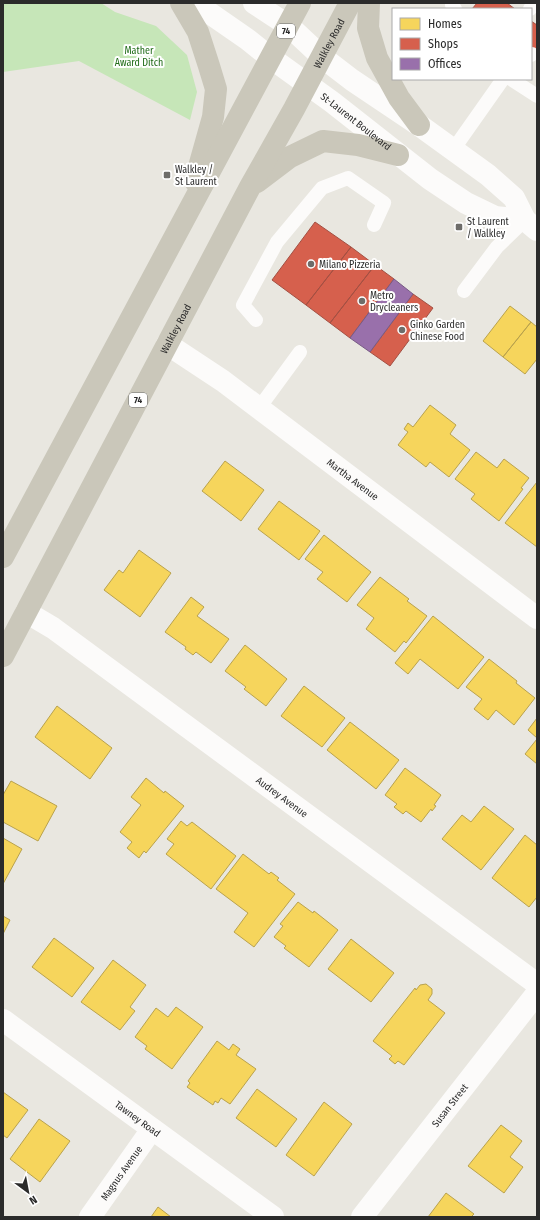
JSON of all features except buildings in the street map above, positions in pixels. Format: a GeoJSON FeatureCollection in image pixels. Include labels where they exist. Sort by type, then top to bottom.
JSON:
{"type":"FeatureCollection","features":[{"type":"Feature","properties":{"kind":"main road"},"geometry":{"type":"LineString","coordinates":[[181,3],[198,32],[216,89],[213,117],[186,217]]}},
{"type":"Feature","properties":{"kind":"main road","name":"74"},"geometry":{"type":"LineString","coordinates":[[3,557],[272,58],[300,3]]}},
{"type":"Feature","properties":{"kind":"main road","name":"Walkley Road"},"geometry":{"type":"LineString","coordinates":[[3,656],[250,187],[308,84],[350,3]]}},
{"type":"Feature","properties":{"kind":"main road"},"geometry":{"type":"LineString","coordinates":[[369,3],[368,28],[377,58],[399,98],[419,125]]}},
{"type":"Feature","properties":{"kind":"main road"},"geometry":{"type":"LineString","coordinates":[[250,187],[290,157],[323,141],[358,145],[398,154]]}},
{"type":"Feature","properties":{"kind":"street","name":"St-Laurent Boulevard"},"geometry":{"type":"LineString","coordinates":[[195,3],[308,84],[430,179],[466,203],[495,217],[531,225]]}},
{"type":"Feature","properties":{"kind":"street"},"geometry":{"type":"LineString","coordinates":[[254,3],[289,26],[322,57],[352,80],[419,125],[488,176],[514,198],[531,225]]}},
{"type":"Feature","properties":{"kind":"street","name":"Martha Avenue"},"geometry":{"type":"LineString","coordinates":[[167,344],[223,381],[537,618]]}},
{"type":"Feature","properties":{"kind":"street","name":"Audrey Avenue"},"geometry":{"type":"LineString","coordinates":[[26,612],[53,628],[537,984]]}},
{"type":"Feature","properties":{"kind":"street","name":"Susan Street"},"geometry":{"type":"LineString","coordinates":[[362,1217],[537,993]]}},
{"type":"Feature","properties":{"kind":"street","name":"Tawney Road"},"geometry":{"type":"LineString","coordinates":[[3,1020],[273,1217]]}},
{"type":"Feature","properties":{"kind":"street","name":"Magnus Avenue"},"geometry":{"type":"LineString","coordinates":[[90,1217],[152,1129]]}},
{"type":"Feature","properties":{"kind":"lane"},"geometry":{"type":"LineString","coordinates":[[453,150],[509,80]]}},
{"type":"Feature","properties":{"kind":"lane"},"geometry":{"type":"LineString","coordinates":[[512,80],[535,90]]}},
{"type":"Feature","properties":{"kind":"lane"},"geometry":{"type":"LineString","coordinates":[[256,320],[242,304],[277,242],[322,188],[348,178],[384,203],[374,224]]}},
{"type":"Feature","properties":{"kind":"lane"},"geometry":{"type":"LineString","coordinates":[[464,291],[497,247],[531,225]]}},
{"type":"Feature","properties":{"kind":"lane"},"geometry":{"type":"LineString","coordinates":[[259,408],[300,352]]}},
{"type":"Feature","properties":{"kind":"green space","name":"Mather Award Ditch"},"geometry":{"type":"Polygon","coordinates":[[[3,3],[101,3],[115,12],[156,26],[187,55],[197,92],[190,120],[79,61],[3,72],[3,3]]]}},
{"type":"Feature","properties":{"kind":"place","name":"Walkley / St Laurent"},"geometry":{"type":"Point","coordinates":[167,175]}},
{"type":"Feature","properties":{"kind":"place","name":"St Laurent / Walkley"},"geometry":{"type":"Point","coordinates":[459,227]}},
{"type":"Feature","properties":{"kind":"place","name":"Milano Pizzeria"},"geometry":{"type":"Point","coordinates":[311,264]}},
{"type":"Feature","properties":{"kind":"place","name":"Metro Drycleaners"},"geometry":{"type":"Point","coordinates":[362,301]}},
{"type":"Feature","properties":{"kind":"place","name":"Ginko Garden Chinese Food"},"geometry":{"type":"Point","coordinates":[402,330]}}]}
